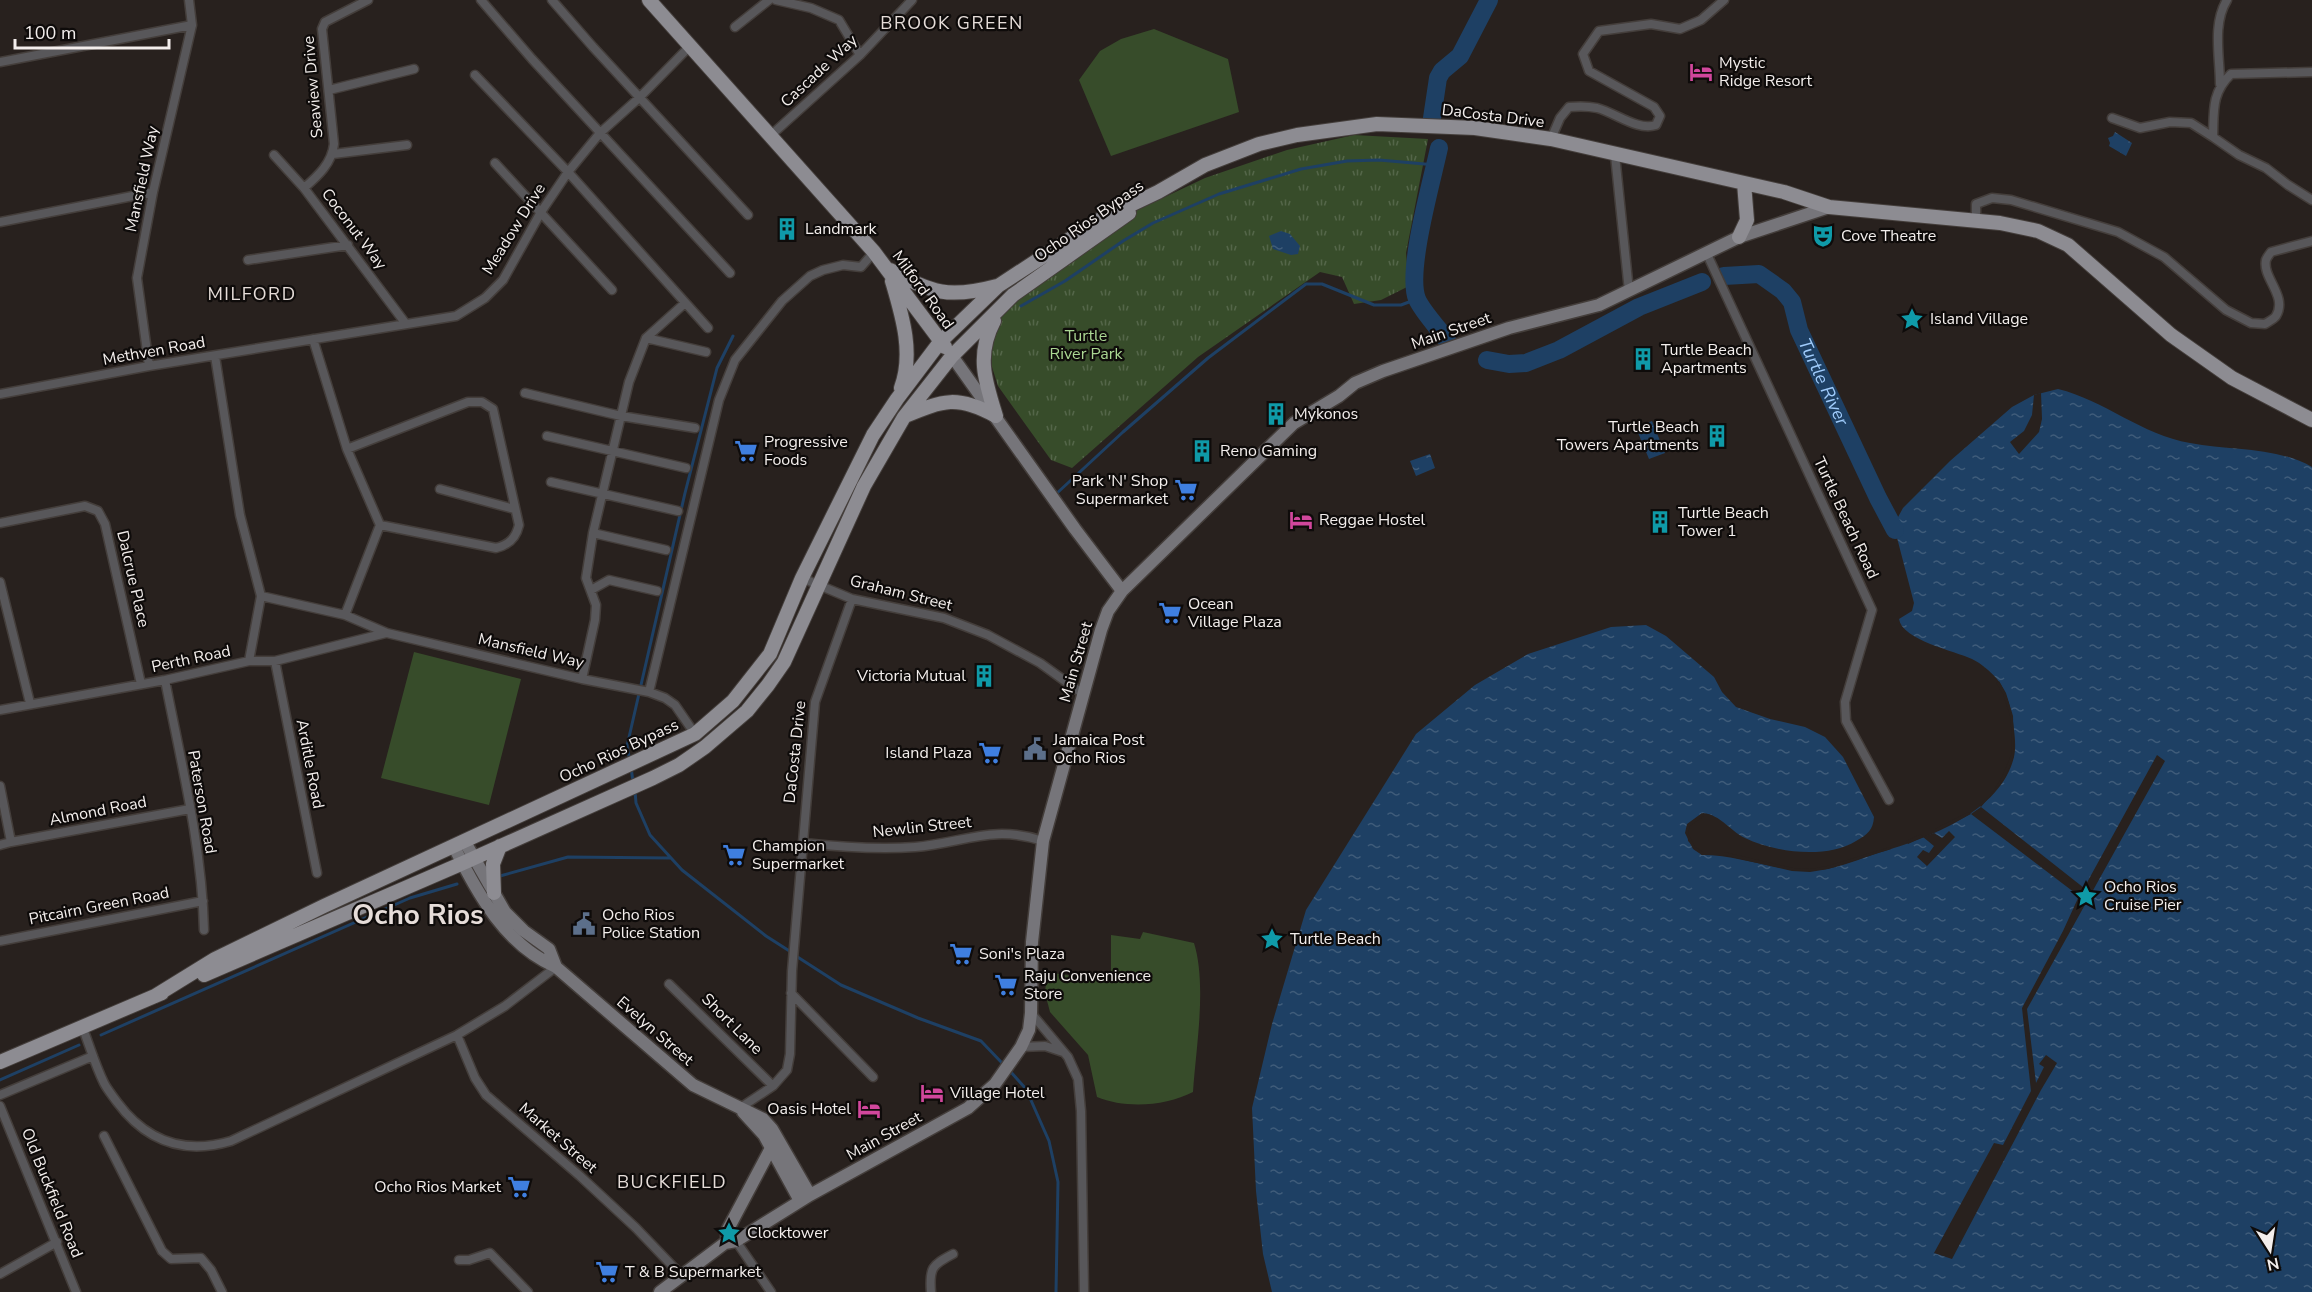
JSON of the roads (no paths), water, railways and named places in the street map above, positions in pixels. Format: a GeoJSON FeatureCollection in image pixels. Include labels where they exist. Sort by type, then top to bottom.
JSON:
{"type":"FeatureCollection","features":[{"type":"Feature","properties":{"kind":"main road","name":"Milford Road"},"geometry":{"type":"LineString","coordinates":[[649,0],[874,252],[952,356]]}},
{"type":"Feature","properties":{"kind":"main road","name":"DaCosta Drive"},"geometry":{"type":"LineString","coordinates":[[1158,192],[1205,165],[1259,144],[1335,128],[1377,124],[1425,124],[1475,128],[1551,139],[1784,192],[1829,207],[1976,221],[2038,231],[2068,245],[2171,335],[2232,378],[2312,420]]}},
{"type":"Feature","properties":{"kind":"main road"},"geometry":{"type":"LineString","coordinates":[[1739,237],[1747,220],[1744,183]]}},
{"type":"Feature","properties":{"kind":"main road","name":"Ocho Rios Bypass"},"geometry":{"type":"LineString","coordinates":[[154,996],[226,954],[324,906],[696,734],[733,701],[770,654],[802,578],[856,467],[897,399],[940,342],[998,286],[1099,220],[1158,192]]}},
{"type":"Feature","properties":{"kind":"main road","name":"Ocho Rios Bypass"},"geometry":{"type":"LineString","coordinates":[[154,996],[468,861],[653,778],[679,765],[705,747],[747,711],[784,662],[864,486],[904,417],[952,356],[1013,295],[1158,192]]}},
{"type":"Feature","properties":{"kind":"main road"},"geometry":{"type":"LineString","coordinates":[[888,269],[924,288],[946,293],[974,292],[998,286]]}},
{"type":"Feature","properties":{"kind":"main road"},"geometry":{"type":"LineString","coordinates":[[888,269],[906,336],[905,377],[897,399]]}},
{"type":"Feature","properties":{"kind":"main road"},"geometry":{"type":"LineString","coordinates":[[996,416],[982,355],[986,335],[997,314],[1013,295]]}},
{"type":"Feature","properties":{"kind":"main road"},"geometry":{"type":"LineString","coordinates":[[904,417],[939,402],[976,405],[996,416]]}},
{"type":"Feature","properties":{"kind":"main road"},"geometry":{"type":"LineString","coordinates":[[494,893],[493,864],[500,846]]}},
{"type":"Feature","properties":{"kind":"main road"},"geometry":{"type":"LineString","coordinates":[[0,1062],[154,996]]}},
{"type":"Feature","properties":{"kind":"street","name":"Mansfield Way"},"geometry":{"type":"LineString","coordinates":[[149,366],[137,278],[153,192],[192,25],[189,0]]}},
{"type":"Feature","properties":{"kind":"street","name":"Seaview Drive"},"geometry":{"type":"LineString","coordinates":[[304,188],[320,174],[333,154],[322,29],[326,22],[368,0]]}},
{"type":"Feature","properties":{"kind":"street"},"geometry":{"type":"LineString","coordinates":[[481,0],[730,273]]}},
{"type":"Feature","properties":{"kind":"street"},"geometry":{"type":"LineString","coordinates":[[552,0],[748,215]]}},
{"type":"Feature","properties":{"kind":"street"},"geometry":{"type":"LineString","coordinates":[[735,27],[769,0]]}},
{"type":"Feature","properties":{"kind":"street"},"geometry":{"type":"LineString","coordinates":[[776,0],[813,4],[839,20],[860,55]]}},
{"type":"Feature","properties":{"kind":"street","name":"Cascade Way"},"geometry":{"type":"LineString","coordinates":[[769,137],[860,55],[912,0]]}},
{"type":"Feature","properties":{"kind":"street"},"geometry":{"type":"LineString","coordinates":[[1551,139],[1564,112],[1569,107],[1580,105],[1643,125],[1656,125],[1660,116],[1654,107],[1589,71],[1583,54],[1599,31],[1651,24],[1680,29],[1701,20],[1724,0]]}},
{"type":"Feature","properties":{"kind":"street"},"geometry":{"type":"LineString","coordinates":[[2213,137],[2214,104],[2220,84],[2218,41],[2220,11],[2227,0]]}},
{"type":"Feature","properties":{"kind":"street"},"geometry":{"type":"LineString","coordinates":[[0,62],[192,25]]}},
{"type":"Feature","properties":{"kind":"street","name":"Meadow Drive"},"geometry":{"type":"LineString","coordinates":[[313,339],[456,316],[484,298],[503,280],[541,212],[568,172],[600,133],[639,98],[690,46]]}},
{"type":"Feature","properties":{"kind":"street"},"geometry":{"type":"LineString","coordinates":[[329,90],[414,69]]}},
{"type":"Feature","properties":{"kind":"street"},"geometry":{"type":"LineString","coordinates":[[2220,84],[2231,74],[2312,72]]}},
{"type":"Feature","properties":{"kind":"street"},"geometry":{"type":"LineString","coordinates":[[475,75],[568,172],[708,328]]}},
{"type":"Feature","properties":{"kind":"street"},"geometry":{"type":"LineString","coordinates":[[2112,118],[2140,128],[2170,122],[2191,123],[2239,155],[2266,168],[2312,200]]}},
{"type":"Feature","properties":{"kind":"street"},"geometry":{"type":"LineString","coordinates":[[333,154],[407,145]]}},
{"type":"Feature","properties":{"kind":"street","name":"Coconut Way"},"geometry":{"type":"LineString","coordinates":[[274,155],[304,188],[406,324]]}},
{"type":"Feature","properties":{"kind":"street"},"geometry":{"type":"LineString","coordinates":[[1615,155],[1629,291]]}},
{"type":"Feature","properties":{"kind":"street"},"geometry":{"type":"LineString","coordinates":[[495,163],[612,291]]}},
{"type":"Feature","properties":{"kind":"street"},"geometry":{"type":"LineString","coordinates":[[0,222],[153,192]]}},
{"type":"Feature","properties":{"kind":"street"},"geometry":{"type":"LineString","coordinates":[[1976,221],[1976,204],[1992,198],[2011,200],[2118,232],[2164,257],[2226,310],[2251,323],[2265,324],[2276,316],[2279,305],[2276,289],[2267,271],[2266,260],[2271,252],[2312,241]]}},
{"type":"Feature","properties":{"kind":"street","name":"Main Street"},"geometry":{"type":"LineString","coordinates":[[660,1292],[732,1242],[805,1198],[968,1108],[994,1084],[1019,1051],[1029,1030],[1031,1013],[1032,942],[1043,842],[1108,611],[1122,591],[1294,423],[1339,396],[1355,383],[1383,370],[1431,356],[1509,328],[1599,305],[1739,237],[1829,207]]}},
{"type":"Feature","properties":{"kind":"street"},"geometry":{"type":"LineString","coordinates":[[248,260],[348,245]]}},
{"type":"Feature","properties":{"kind":"street"},"geometry":{"type":"LineString","coordinates":[[645,692],[719,400],[735,360],[782,301],[810,276],[843,265],[861,267],[874,252]]}},
{"type":"Feature","properties":{"kind":"street","name":"Turtle Beach Road"},"geometry":{"type":"LineString","coordinates":[[1706,252],[1872,610],[1845,702],[1845,712],[1846,721],[1889,800]]}},
{"type":"Feature","properties":{"kind":"street"},"geometry":{"type":"LineString","coordinates":[[582,679],[595,620],[596,605],[586,579],[593,533],[629,381],[646,338],[685,303]]}},
{"type":"Feature","properties":{"kind":"street"},"geometry":{"type":"LineString","coordinates":[[646,338],[706,352]]}},
{"type":"Feature","properties":{"kind":"street"},"geometry":{"type":"LineString","coordinates":[[313,339],[347,448],[380,525],[345,615]]}},
{"type":"Feature","properties":{"kind":"street","name":"Methven Road"},"geometry":{"type":"LineString","coordinates":[[0,394],[313,339]]}},
{"type":"Feature","properties":{"kind":"street"},"geometry":{"type":"LineString","coordinates":[[215,356],[240,515],[261,596],[249,662]]}},
{"type":"Feature","properties":{"kind":"street","name":"Milford Road"},"geometry":{"type":"LineString","coordinates":[[952,356],[1075,530],[1122,591]]}},
{"type":"Feature","properties":{"kind":"street"},"geometry":{"type":"LineString","coordinates":[[525,393],[621,416],[695,428]]}},
{"type":"Feature","properties":{"kind":"street"},"geometry":{"type":"LineString","coordinates":[[347,448],[468,402],[482,402],[493,409],[519,525],[518,532],[509,543],[496,548],[380,525]]}},
{"type":"Feature","properties":{"kind":"street"},"geometry":{"type":"LineString","coordinates":[[547,436],[686,468]]}},
{"type":"Feature","properties":{"kind":"street"},"geometry":{"type":"LineString","coordinates":[[551,482],[678,511]]}},
{"type":"Feature","properties":{"kind":"street"},"geometry":{"type":"LineString","coordinates":[[440,489],[514,508]]}},
{"type":"Feature","properties":{"kind":"street","name":"Dalcrue Place"},"geometry":{"type":"LineString","coordinates":[[0,523],[85,506],[98,511],[105,524],[141,684]]}},
{"type":"Feature","properties":{"kind":"street"},"geometry":{"type":"LineString","coordinates":[[593,533],[666,550]]}},
{"type":"Feature","properties":{"kind":"street","name":"Graham Street"},"geometry":{"type":"LineString","coordinates":[[802,578],[852,598],[944,618],[988,636],[1040,663],[1083,694]]}},
{"type":"Feature","properties":{"kind":"street"},"geometry":{"type":"LineString","coordinates":[[591,590],[609,580],[657,591]]}},
{"type":"Feature","properties":{"kind":"street"},"geometry":{"type":"LineString","coordinates":[[0,582],[30,704]]}},
{"type":"Feature","properties":{"kind":"street","name":"Mansfield Way"},"geometry":{"type":"LineString","coordinates":[[261,596],[345,615],[387,633],[665,698],[675,705],[696,734]]}},
{"type":"Feature","properties":{"kind":"street","name":"DaCosta Drive"},"geometry":{"type":"LineString","coordinates":[[803,843],[815,702],[852,598]]}},
{"type":"Feature","properties":{"kind":"street","name":"Perth Road"},"geometry":{"type":"LineString","coordinates":[[0,710],[249,662],[275,660],[387,633]]}},
{"type":"Feature","properties":{"kind":"street","name":"Arditle Road"},"geometry":{"type":"LineString","coordinates":[[275,660],[316,873]]}},
{"type":"Feature","properties":{"kind":"street","name":"Paterson Road"},"geometry":{"type":"LineString","coordinates":[[165,680],[190,809],[203,901],[204,930]]}},
{"type":"Feature","properties":{"kind":"street"},"geometry":{"type":"LineString","coordinates":[[0,786],[4,824],[11,842]]}},
{"type":"Feature","properties":{"kind":"street","name":"Almond Road"},"geometry":{"type":"LineString","coordinates":[[0,845],[190,809]]}},
{"type":"Feature","properties":{"kind":"street","name":"Newlin Street"},"geometry":{"type":"LineString","coordinates":[[803,843],[864,849],[916,847],[1004,832],[1043,842]]}},
{"type":"Feature","properties":{"kind":"street"},"geometry":{"type":"LineString","coordinates":[[740,1108],[773,1086],[787,1070],[790,1054],[792,971],[803,843]]}},
{"type":"Feature","properties":{"kind":"street","name":"Evelyn Street"},"geometry":{"type":"LineString","coordinates":[[460,844],[495,919],[540,959],[556,967],[693,1085],[763,1119],[772,1129],[805,1198]]}},
{"type":"Feature","properties":{"kind":"street","name":"Evelyn Street"},"geometry":{"type":"LineString","coordinates":[[468,861],[494,893],[505,912],[524,931],[549,950],[556,967]]}},
{"type":"Feature","properties":{"kind":"street","name":"Pitcairn Green Road"},"geometry":{"type":"LineString","coordinates":[[0,941],[203,901]]}},
{"type":"Feature","properties":{"kind":"street"},"geometry":{"type":"LineString","coordinates":[[82,1026],[105,1085],[129,1117],[140,1127],[166,1141],[200,1147],[231,1141],[457,1035],[505,1006],[556,967]]}},
{"type":"Feature","properties":{"kind":"street","name":"Short Lane"},"geometry":{"type":"LineString","coordinates":[[669,984],[773,1086]]}},
{"type":"Feature","properties":{"kind":"street"},"geometry":{"type":"LineString","coordinates":[[791,993],[873,1077]]}},
{"type":"Feature","properties":{"kind":"street"},"geometry":{"type":"LineString","coordinates":[[1031,1013],[1064,1053],[1078,1079],[1081,1101],[1084,1292]]}},
{"type":"Feature","properties":{"kind":"street","name":"Market Street"},"geometry":{"type":"LineString","coordinates":[[457,1035],[475,1078],[486,1095],[580,1176],[683,1276]]}},
{"type":"Feature","properties":{"kind":"street"},"geometry":{"type":"LineString","coordinates":[[1019,1051],[1045,1047],[1064,1053]]}},
{"type":"Feature","properties":{"kind":"street"},"geometry":{"type":"LineString","coordinates":[[0,1095],[93,1056]]}},
{"type":"Feature","properties":{"kind":"street","name":"Old Buckfield Road"},"geometry":{"type":"LineString","coordinates":[[0,1106],[57,1242],[72,1291]]}},
{"type":"Feature","properties":{"kind":"street","name":"Evelyn Street"},"geometry":{"type":"LineString","coordinates":[[740,1108],[764,1136],[805,1198]]}},
{"type":"Feature","properties":{"kind":"street"},"geometry":{"type":"LineString","coordinates":[[104,1136],[162,1251],[171,1259],[201,1258],[211,1270],[222,1292]]}},
{"type":"Feature","properties":{"kind":"street"},"geometry":{"type":"LineString","coordinates":[[771,1148],[727,1231],[732,1242],[771,1292]]}},
{"type":"Feature","properties":{"kind":"street"},"geometry":{"type":"LineString","coordinates":[[0,1274],[57,1242]]}},
{"type":"Feature","properties":{"kind":"street"},"geometry":{"type":"LineString","coordinates":[[459,1260],[469,1260],[490,1253],[528,1292]]}},
{"type":"Feature","properties":{"kind":"street"},"geometry":{"type":"LineString","coordinates":[[931,1292],[930,1271],[933,1266],[953,1254]]}},
{"type":"Feature","properties":{"kind":"water"},"geometry":{"type":"Polygon","coordinates":[[[2115,132],[2132,143],[2126,156],[2109,146],[2108,138],[2115,132]]]}},
{"type":"Feature","properties":{"kind":"water"},"geometry":{"type":"Polygon","coordinates":[[[1281,231],[1290,234],[1300,246],[1298,254],[1291,255],[1273,249],[1269,236],[1281,231]]]}},
{"type":"Feature","properties":{"kind":"water"},"geometry":{"type":"Polygon","coordinates":[[[2058,389],[2091,401],[2172,439],[2268,452],[2298,460],[2312,467],[2312,1292],[1272,1292],[1263,1254],[1256,1191],[1252,1108],[1272,1024],[1306,910],[1416,734],[1475,685],[1528,654],[1611,627],[1646,625],[1666,636],[1714,677],[1722,692],[1736,707],[1770,719],[1805,727],[1825,737],[1843,757],[1874,817],[1869,831],[1864,836],[1844,847],[1801,852],[1757,843],[1739,835],[1715,817],[1703,813],[1687,825],[1688,841],[1702,855],[1734,858],[1795,870],[1827,869],[1916,841],[1958,821],[1977,809],[2006,777],[2015,750],[2012,717],[2004,690],[1986,668],[1972,659],[1919,639],[1902,626],[1899,619],[1912,611],[1914,603],[1895,530],[1897,519],[1903,508],[1950,461],[2012,407],[2034,395],[2058,389]]]}},
{"type":"Feature","properties":{"kind":"water"},"geometry":{"type":"Polygon","coordinates":[[[1652,421],[1665,453],[1649,459],[1636,428],[1652,421]]]}},
{"type":"Feature","properties":{"kind":"water"},"geometry":{"type":"Polygon","coordinates":[[[1430,454],[1435,468],[1416,476],[1410,461],[1430,454]]]}},
{"type":"Feature","properties":{"kind":"waterway","name":"Turtle River"},"geometry":{"type":"LineString","coordinates":[[1432,118],[1438,78],[1442,71],[1460,56],[1489,0]]}},
{"type":"Feature","properties":{"kind":"waterway","name":"Turtle River"},"geometry":{"type":"LineString","coordinates":[[1439,148],[1417,248],[1414,286],[1419,304],[1447,340]]}},
{"type":"Feature","properties":{"kind":"waterway"},"geometry":{"type":"LineString","coordinates":[[1021,306],[1065,281],[1153,223],[1219,194],[1301,169],[1347,161],[1379,160],[1436,165]]}},
{"type":"Feature","properties":{"kind":"waterway","name":"Turtle River"},"geometry":{"type":"LineString","coordinates":[[1724,276],[1759,274],[1783,291],[1792,302],[1799,330],[1895,530]]}},
{"type":"Feature","properties":{"kind":"waterway","name":"Turtle River"},"geometry":{"type":"LineString","coordinates":[[1487,360],[1509,364],[1526,363],[1559,350],[1639,307],[1702,282]]}},
{"type":"Feature","properties":{"kind":"waterway"},"geometry":{"type":"LineString","coordinates":[[1056,494],[1208,358],[1306,284],[1322,284],[1374,305],[1401,305],[1417,299]]}},
{"type":"Feature","properties":{"kind":"waterway"},"geometry":{"type":"LineString","coordinates":[[630,761],[627,746],[685,493],[717,368],[733,336]]}},
{"type":"Feature","properties":{"kind":"waterway"},"geometry":{"type":"LineString","coordinates":[[631,767],[633,782]]}},
{"type":"Feature","properties":{"kind":"waterway"},"geometry":{"type":"LineString","coordinates":[[635,791],[636,803],[650,835],[682,870],[766,936],[791,952]]}},
{"type":"Feature","properties":{"kind":"waterway"},"geometry":{"type":"LineString","coordinates":[[500,876],[568,857],[670,858]]}},
{"type":"Feature","properties":{"kind":"waterway"},"geometry":{"type":"LineString","coordinates":[[101,1035],[410,898],[457,884]]}},
{"type":"Feature","properties":{"kind":"waterway"},"geometry":{"type":"LineString","coordinates":[[796,956],[841,985],[918,1018],[981,1041],[1003,1064]]}},
{"type":"Feature","properties":{"kind":"waterway"},"geometry":{"type":"LineString","coordinates":[[0,1080],[79,1045]]}},
{"type":"Feature","properties":{"kind":"waterway"},"geometry":{"type":"LineString","coordinates":[[1010,1071],[1026,1089],[1049,1141],[1058,1182],[1056,1292]]}},
{"type":"Feature","properties":{"kind":"place","name":"Mystic Ridge Resort"},"geometry":{"type":"Point","coordinates":[1701,72]}},
{"type":"Feature","properties":{"kind":"place","name":"Landmark"},"geometry":{"type":"Point","coordinates":[787,229]}},
{"type":"Feature","properties":{"kind":"place","name":"Cove Theatre"},"geometry":{"type":"Point","coordinates":[1823,236]}},
{"type":"Feature","properties":{"kind":"place","name":"Island Village"},"geometry":{"type":"Point","coordinates":[1912,319]}},
{"type":"Feature","properties":{"kind":"place","name":"Turtle Beach Apartments"},"geometry":{"type":"Point","coordinates":[1643,359]}},
{"type":"Feature","properties":{"kind":"place","name":"Mykonos"},"geometry":{"type":"Point","coordinates":[1276,414]}},
{"type":"Feature","properties":{"kind":"place","name":"Turtle Beach Towers Apartments"},"geometry":{"type":"Point","coordinates":[1717,436]}},
{"type":"Feature","properties":{"kind":"place","name":"Progressive Foods"},"geometry":{"type":"Point","coordinates":[746,451]}},
{"type":"Feature","properties":{"kind":"place","name":"Reno Gaming"},"geometry":{"type":"Point","coordinates":[1202,451]}},
{"type":"Feature","properties":{"kind":"place","name":"Park 'N' Shop Supermarket"},"geometry":{"type":"Point","coordinates":[1186,490]}},
{"type":"Feature","properties":{"kind":"place","name":"Reggae Hostel"},"geometry":{"type":"Point","coordinates":[1301,520]}},
{"type":"Feature","properties":{"kind":"place","name":"Turtle Beach Tower 1"},"geometry":{"type":"Point","coordinates":[1660,522]}},
{"type":"Feature","properties":{"kind":"place","name":"Ocean Village Plaza"},"geometry":{"type":"Point","coordinates":[1170,613]}},
{"type":"Feature","properties":{"kind":"place","name":"Victoria Mutual"},"geometry":{"type":"Point","coordinates":[984,676]}},
{"type":"Feature","properties":{"kind":"place","name":"Jamaica Post Ocho Rios"},"geometry":{"type":"Point","coordinates":[1035,749]}},
{"type":"Feature","properties":{"kind":"place","name":"Island Plaza"},"geometry":{"type":"Point","coordinates":[990,753]}},
{"type":"Feature","properties":{"kind":"place","name":"Champion Supermarket"},"geometry":{"type":"Point","coordinates":[734,855]}},
{"type":"Feature","properties":{"kind":"place","name":"Ocho Rios Cruise Pier"},"geometry":{"type":"Point","coordinates":[2086,896]}},
{"type":"Feature","properties":{"kind":"place","name":"Ocho Rios Police Station"},"geometry":{"type":"Point","coordinates":[584,924]}},
{"type":"Feature","properties":{"kind":"place","name":"Turtle Beach"},"geometry":{"type":"Point","coordinates":[1272,939]}},
{"type":"Feature","properties":{"kind":"place","name":"Soni's Plaza"},"geometry":{"type":"Point","coordinates":[961,954]}},
{"type":"Feature","properties":{"kind":"place","name":"Raju Convenience Store"},"geometry":{"type":"Point","coordinates":[1006,985]}},
{"type":"Feature","properties":{"kind":"place","name":"Village Hotel"},"geometry":{"type":"Point","coordinates":[932,1093]}},
{"type":"Feature","properties":{"kind":"place","name":"Oasis Hotel"},"geometry":{"type":"Point","coordinates":[869,1109]}},
{"type":"Feature","properties":{"kind":"place","name":"Ocho Rios Market"},"geometry":{"type":"Point","coordinates":[519,1187]}},
{"type":"Feature","properties":{"kind":"place","name":"Clocktower"},"geometry":{"type":"Point","coordinates":[729,1233]}},
{"type":"Feature","properties":{"kind":"place","name":"T & B Supermarket"},"geometry":{"type":"Point","coordinates":[607,1272]}},
{"type":"Feature","properties":{"kind":"district","name":"BROOK GREEN"},"geometry":{"type":"Point","coordinates":[952,23]}},
{"type":"Feature","properties":{"kind":"district","name":"MILFORD"},"geometry":{"type":"Point","coordinates":[252,294]}},
{"type":"Feature","properties":{"kind":"district","name":"Ocho Rios"},"geometry":{"type":"Point","coordinates":[418,915]}},
{"type":"Feature","properties":{"kind":"district","name":"BUCKFIELD"},"geometry":{"type":"Point","coordinates":[672,1182]}},
{"type":"Feature","properties":{"kind":"park label","name":"Turtle River Park"},"geometry":{"type":"Point","coordinates":[1086,345]}}]}
